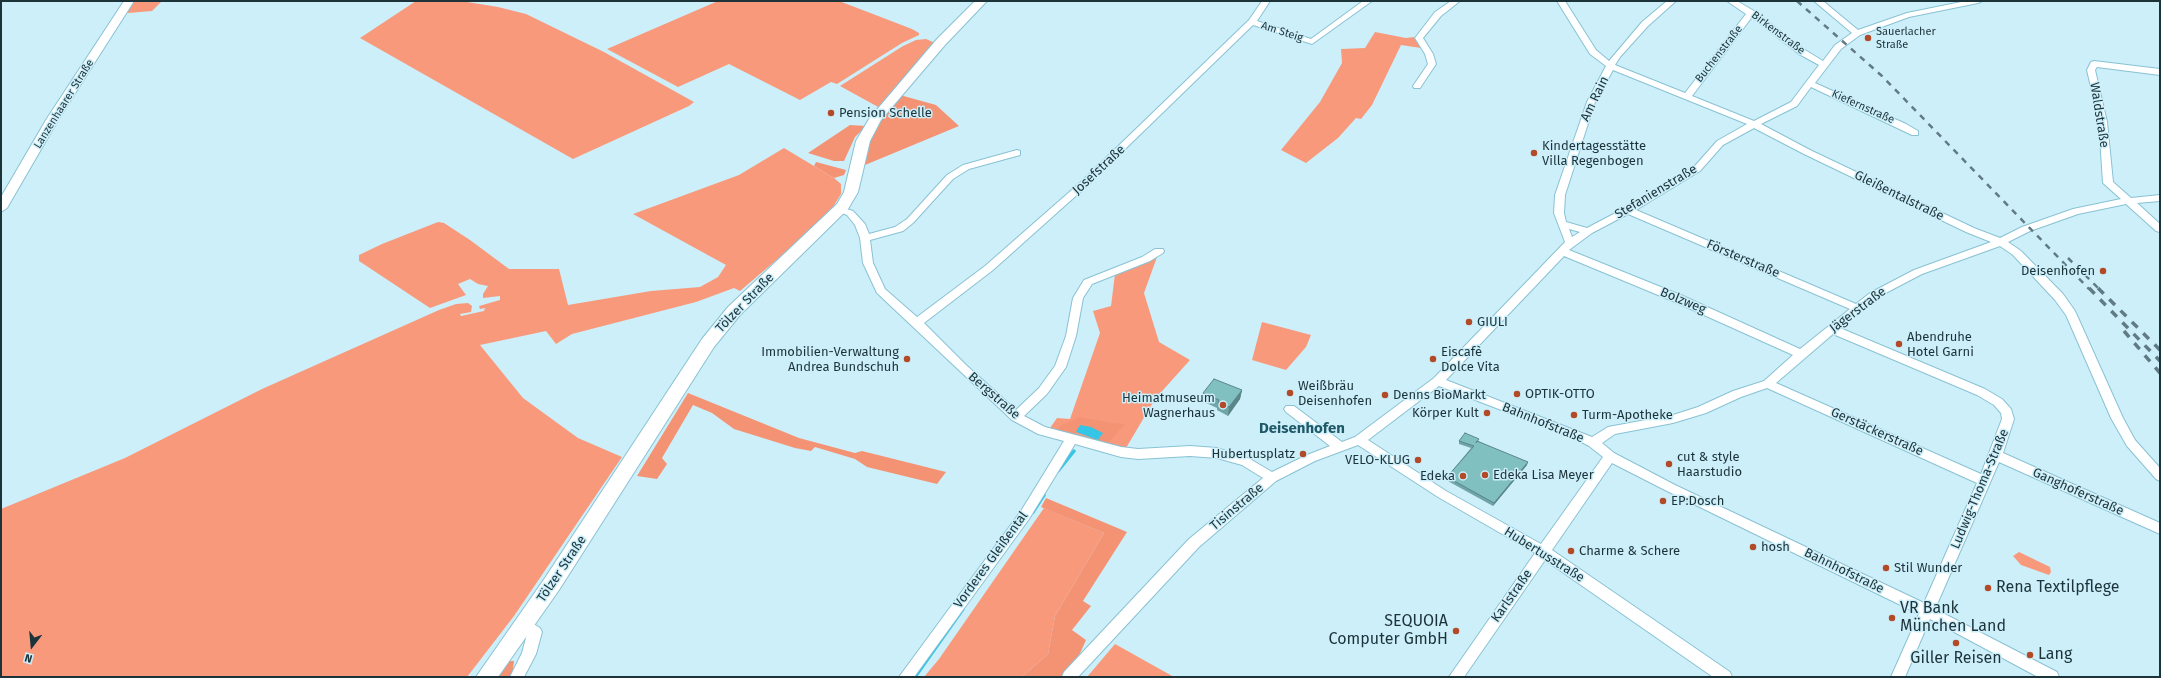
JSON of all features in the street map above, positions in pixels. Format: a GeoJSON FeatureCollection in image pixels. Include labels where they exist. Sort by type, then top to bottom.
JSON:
{"type":"FeatureCollection","features":[{"type":"Feature","properties":{"kind":"main road","name":"Tölzer Straße"},"geometry":{"type":"LineString","coordinates":[[486,677],[579,543],[708,343],[734,311],[840,210],[851,192],[860,149],[867,132],[875,119],[941,42],[981,1]]}},
{"type":"Feature","properties":{"kind":"street","name":"Lanzenhaarer Straße"},"geometry":{"type":"LineString","coordinates":[[1,208],[52,120],[129,1]]}},
{"type":"Feature","properties":{"kind":"street","name":"Josefstraße"},"geometry":{"type":"LineString","coordinates":[[917,322],[989,268],[1036,228],[1183,90],[1252,22],[1266,1]]}},
{"type":"Feature","properties":{"kind":"street","name":"Am Steig"},"geometry":{"type":"LineString","coordinates":[[1252,22],[1312,42],[1368,1]]}},
{"type":"Feature","properties":{"kind":"street"},"geometry":{"type":"LineString","coordinates":[[1417,86],[1432,64],[1429,54],[1419,38],[1438,14],[1456,1]]}},
{"type":"Feature","properties":{"kind":"street","name":"Gleißentalstraße"},"geometry":{"type":"LineString","coordinates":[[1561,1],[1593,52],[1611,66],[1754,124],[1807,152],[1970,230],[2002,242],[2017,253],[2059,297],[2071,314],[2120,424],[2131,443],[2160,476]]}},
{"type":"Feature","properties":{"kind":"street","name":"Am Rain"},"geometry":{"type":"LineString","coordinates":[[1570,243],[1559,213],[1560,196],[1568,166],[1591,102],[1616,56],[1645,24],[1672,1]]}},
{"type":"Feature","properties":{"kind":"street","name":"Birkenstraße"},"geometry":{"type":"LineString","coordinates":[[1731,1],[1751,13],[1802,52],[1825,65]]}},
{"type":"Feature","properties":{"kind":"street"},"geometry":{"type":"LineString","coordinates":[[1818,1],[1857,34]]}},
{"type":"Feature","properties":{"kind":"street","name":"Stefanienstraße"},"geometry":{"type":"LineString","coordinates":[[1438,381],[1570,243],[1588,231],[1628,210],[1697,169],[1720,143],[1794,104],[1811,84],[1838,47],[1857,34],[1907,15],[1978,1]]}},
{"type":"Feature","properties":{"kind":"street","name":"Buchenstraße"},"geometry":{"type":"LineString","coordinates":[[1687,96],[1751,13]]}},
{"type":"Feature","properties":{"kind":"street"},"geometry":{"type":"LineString","coordinates":[[1593,52],[1616,56]]}},
{"type":"Feature","properties":{"kind":"street","name":"Waldstraße"},"geometry":{"type":"LineString","coordinates":[[2128,201],[2108,183],[2102,122],[2091,70],[2094,64],[2160,72]]}},
{"type":"Feature","properties":{"kind":"street","name":"Kiefernstraße"},"geometry":{"type":"LineString","coordinates":[[1811,84],[1903,126],[1915,133]]}},
{"type":"Feature","properties":{"kind":"street"},"geometry":{"type":"LineString","coordinates":[[865,238],[899,229],[910,221],[950,177],[966,167],[1017,153]]}},
{"type":"Feature","properties":{"kind":"street","name":"Jägerstraße"},"geometry":{"type":"LineString","coordinates":[[1593,443],[1612,430],[1673,419],[1702,410],[1737,394],[1768,384],[1801,354],[1857,308],[1874,295],[1900,281],[2002,242],[2026,230],[2076,211],[2128,201],[2160,198]]}},
{"type":"Feature","properties":{"kind":"street"},"geometry":{"type":"LineString","coordinates":[[2128,201],[2160,229]]}},
{"type":"Feature","properties":{"kind":"street","name":"Bergstraße"},"geometry":{"type":"LineString","coordinates":[[840,210],[850,213],[856,218],[865,238],[868,263],[881,291],[917,322],[962,368],[1016,416],[1042,431],[1071,440],[1138,454],[1190,451],[1218,453],[1246,462],[1272,478]]}},
{"type":"Feature","properties":{"kind":"street","name":"Försterstraße"},"geometry":{"type":"LineString","coordinates":[[1628,210],[1857,308]]}},
{"type":"Feature","properties":{"kind":"street"},"geometry":{"type":"LineString","coordinates":[[1562,224],[1588,231]]}},
{"type":"Feature","properties":{"kind":"street"},"geometry":{"type":"LineString","coordinates":[[1016,416],[1044,391],[1060,367],[1071,336],[1078,298],[1088,282],[1146,259],[1159,251]]}},
{"type":"Feature","properties":{"kind":"street","name":"Bolzweg"},"geometry":{"type":"LineString","coordinates":[[1562,251],[1679,299],[1801,354]]}},
{"type":"Feature","properties":{"kind":"street","name":"Ludwig-Thoma-Straße"},"geometry":{"type":"LineString","coordinates":[[1832,329],[1981,392],[1998,402],[2008,412],[2008,419],[1996,455],[1898,677]]}},
{"type":"Feature","properties":{"kind":"street","name":"Tisinstraße"},"geometry":{"type":"LineString","coordinates":[[1069,677],[1194,543],[1272,478],[1291,466],[1359,440],[1438,381]]}},
{"type":"Feature","properties":{"kind":"street","name":"Bahnhofstraße"},"geometry":{"type":"LineString","coordinates":[[1438,381],[1593,443],[1610,456],[1686,496],[1927,611],[2052,677]]}},
{"type":"Feature","properties":{"kind":"street","name":"Gerstäckerstraße"},"geometry":{"type":"LineString","coordinates":[[1768,384],[1985,481]]}},
{"type":"Feature","properties":{"kind":"street"},"geometry":{"type":"LineString","coordinates":[[1290,409],[1340,447]]}},
{"type":"Feature","properties":{"kind":"street","name":"Vorderes Gleißental"},"geometry":{"type":"LineString","coordinates":[[906,677],[1025,515],[1071,440]]}},
{"type":"Feature","properties":{"kind":"street","name":"Hubertusstraße"},"geometry":{"type":"LineString","coordinates":[[1359,440],[1442,494],[1544,552],[1725,677]]}},
{"type":"Feature","properties":{"kind":"street","name":"Ganghoferstraße"},"geometry":{"type":"LineString","coordinates":[[1996,455],[2160,529]]}},
{"type":"Feature","properties":{"kind":"street","name":"Karlstraße"},"geometry":{"type":"LineString","coordinates":[[1456,677],[1610,456]]}},
{"type":"Feature","properties":{"kind":"street"},"geometry":{"type":"LineString","coordinates":[[517,677],[529,654],[535,632],[524,624]]}},
{"type":"Feature","properties":{"kind":"shaded area"},"geometry":{"type":"Polygon","coordinates":[[[133,1],[162,1],[152,11],[126,12],[133,1]]]}},
{"type":"Feature","properties":{"kind":"shaded area"},"geometry":{"type":"Polygon","coordinates":[[[416,1],[461,1],[498,7],[526,14],[604,52],[694,102],[689,106],[573,159],[360,38],[416,1]]]}},
{"type":"Feature","properties":{"kind":"shaded area"},"geometry":{"type":"Polygon","coordinates":[[[718,1],[839,1],[912,29],[919,33],[919,35],[902,43],[837,84],[831,82],[800,100],[729,64],[678,87],[607,49],[718,1]]]}},
{"type":"Feature","properties":{"kind":"shaded area"},"geometry":{"type":"Polygon","coordinates":[[[1375,32],[1406,38],[1414,37],[1421,48],[1401,45],[1372,105],[1361,119],[1356,118],[1338,138],[1306,163],[1281,150],[1320,102],[1342,63],[1341,49],[1365,48],[1375,32]]]}},
{"type":"Feature","properties":{"kind":"shaded area"},"geometry":{"type":"Polygon","coordinates":[[[926,39],[933,42],[935,46],[880,108],[840,86],[903,46],[916,40],[926,39]]]}},
{"type":"Feature","properties":{"kind":"shaded area"},"geometry":{"type":"Polygon","coordinates":[[[900,95],[936,105],[959,126],[865,165],[873,128],[900,95]]]}},
{"type":"Feature","properties":{"kind":"shaded area"},"geometry":{"type":"Polygon","coordinates":[[[850,125],[866,126],[855,137],[844,161],[834,161],[808,153],[850,125]]]}},
{"type":"Feature","properties":{"kind":"shaded area"},"geometry":{"type":"Polygon","coordinates":[[[784,148],[834,178],[841,184],[841,194],[827,217],[740,291],[734,288],[696,302],[572,334],[556,344],[546,331],[480,345],[523,398],[578,438],[622,457],[514,616],[467,677],[1,677],[1,509],[125,458],[262,389],[439,310],[456,304],[468,303],[472,306],[471,312],[460,314],[461,316],[484,311],[485,308],[480,309],[479,306],[500,300],[500,296],[483,298],[483,294],[488,286],[478,284],[470,279],[458,284],[466,295],[430,308],[359,261],[359,255],[382,244],[438,222],[444,223],[470,240],[509,269],[559,269],[568,305],[651,291],[700,287],[718,277],[726,265],[633,214],[739,175],[784,148]]]}},
{"type":"Feature","properties":{"kind":"shaded area"},"geometry":{"type":"Polygon","coordinates":[[[816,162],[846,170],[844,175],[834,178],[814,166],[816,162]]]}},
{"type":"Feature","properties":{"kind":"shaded area"},"geometry":{"type":"Polygon","coordinates":[[[1157,257],[1144,293],[1159,342],[1190,360],[1155,399],[1126,448],[1050,428],[1057,418],[1070,419],[1100,333],[1093,311],[1111,306],[1115,274],[1157,257]]]}},
{"type":"Feature","properties":{"kind":"shaded area"},"geometry":{"type":"Polygon","coordinates":[[[1262,322],[1311,335],[1306,347],[1286,370],[1252,360],[1262,322]]]}},
{"type":"Feature","properties":{"kind":"shaded area"},"geometry":{"type":"Polygon","coordinates":[[[688,393],[799,438],[855,453],[862,451],[946,472],[937,484],[867,467],[855,459],[815,447],[811,451],[795,448],[734,429],[712,413],[693,405],[662,458],[667,464],[657,479],[637,476],[688,393]]]}},
{"type":"Feature","properties":{"kind":"shaded area"},"geometry":{"type":"Polygon","coordinates":[[[1079,417],[1125,424],[1107,444],[1097,441],[1098,440],[1080,425],[1075,435],[1057,430],[1060,426],[1079,417]]]}},
{"type":"Feature","properties":{"kind":"shaded area"},"geometry":{"type":"Polygon","coordinates":[[[1046,498],[1127,532],[1083,601],[1091,606],[1072,630],[1086,640],[1077,660],[1062,677],[1022,677],[1048,654],[1055,616],[1104,533],[1041,507],[1046,498]]]}},
{"type":"Feature","properties":{"kind":"shaded area"},"geometry":{"type":"Polygon","coordinates":[[[1044,508],[1104,533],[1055,616],[1048,654],[1022,677],[924,677],[939,659],[1044,508]]]}},
{"type":"Feature","properties":{"kind":"shaded area"},"geometry":{"type":"Polygon","coordinates":[[[2019,552],[2050,567],[2051,572],[2049,575],[2021,565],[2013,556],[2019,552]]]}},
{"type":"Feature","properties":{"kind":"shaded area"},"geometry":{"type":"Polygon","coordinates":[[[1115,644],[1174,677],[1087,677],[1115,644]]]}},
{"type":"Feature","properties":{"kind":"shaded area"},"geometry":{"type":"Polygon","coordinates":[[[506,661],[514,661],[512,677],[493,677],[506,661]]]}},
{"type":"Feature","properties":{"kind":"water"},"geometry":{"type":"Polygon","coordinates":[[[1080,425],[1091,427],[1103,433],[1098,440],[1076,432],[1080,425]]]}},
{"type":"Feature","properties":{"kind":"building"},"geometry":{"type":"Polygon","coordinates":[[[1214,379],[1242,390],[1229,407],[1218,402],[1219,400],[1203,393],[1214,379]]]}},
{"type":"Feature","properties":{"kind":"building","name":"Edeka Lisa Meyer"},"geometry":{"type":"Polygon","coordinates":[[[1465,433],[1479,439],[1477,441],[1528,462],[1494,503],[1447,477],[1474,446],[1459,441],[1465,433]]]}},
{"type":"Feature","properties":{"kind":"waterway"},"geometry":{"type":"LineString","coordinates":[[1058,471],[1074,451]]}},
{"type":"Feature","properties":{"kind":"waterway"},"geometry":{"type":"LineString","coordinates":[[1033,512],[1044,495]]}},
{"type":"Feature","properties":{"kind":"waterway"},"geometry":{"type":"LineString","coordinates":[[915,677],[963,609]]}},
{"type":"Feature","properties":{"kind":"railway"},"geometry":{"type":"LineString","coordinates":[[1797,1],[1882,76],[2089,289]]}},
{"type":"Feature","properties":{"kind":"railway"},"geometry":{"type":"LineString","coordinates":[[2068,258],[2160,350]]}},
{"type":"Feature","properties":{"kind":"railway"},"geometry":{"type":"LineString","coordinates":[[2089,288],[2160,361]]}},
{"type":"Feature","properties":{"kind":"railway"},"geometry":{"type":"LineString","coordinates":[[2124,331],[2160,373]]}},
{"type":"Feature","properties":{"kind":"place","name":"Sauerlacher Straße"},"geometry":{"type":"Point","coordinates":[1868,38]}},
{"type":"Feature","properties":{"kind":"place","name":"Pension Schelle"},"geometry":{"type":"Point","coordinates":[831,113]}},
{"type":"Feature","properties":{"kind":"place","name":"Kindertagesstätte Villa Regenbogen"},"geometry":{"type":"Point","coordinates":[1534,153]}},
{"type":"Feature","properties":{"kind":"place","name":"Deisenhofen"},"geometry":{"type":"Point","coordinates":[2103,271]}},
{"type":"Feature","properties":{"kind":"place","name":"GIULI"},"geometry":{"type":"Point","coordinates":[1469,322]}},
{"type":"Feature","properties":{"kind":"place","name":"Abendruhe Hotel Garni"},"geometry":{"type":"Point","coordinates":[1899,344]}},
{"type":"Feature","properties":{"kind":"place","name":"Immobilien-Verwaltung Andrea Bundschuh"},"geometry":{"type":"Point","coordinates":[907,359]}},
{"type":"Feature","properties":{"kind":"place","name":"Eiscafè Dolce Vita"},"geometry":{"type":"Point","coordinates":[1433,359]}},
{"type":"Feature","properties":{"kind":"place","name":"Weißbräu Deisenhofen"},"geometry":{"type":"Point","coordinates":[1290,393]}},
{"type":"Feature","properties":{"kind":"place","name":"OPTIK-OTTO"},"geometry":{"type":"Point","coordinates":[1517,394]}},
{"type":"Feature","properties":{"kind":"place","name":"Denns BioMarkt"},"geometry":{"type":"Point","coordinates":[1385,395]}},
{"type":"Feature","properties":{"kind":"place","name":"Heimatmuseum Wagnerhaus"},"geometry":{"type":"Point","coordinates":[1223,405]}},
{"type":"Feature","properties":{"kind":"place","name":"Körper Kult"},"geometry":{"type":"Point","coordinates":[1487,413]}},
{"type":"Feature","properties":{"kind":"place","name":"Turm-Apotheke"},"geometry":{"type":"Point","coordinates":[1574,415]}},
{"type":"Feature","properties":{"kind":"place","name":"Hubertusplatz"},"geometry":{"type":"Point","coordinates":[1303,454]}},
{"type":"Feature","properties":{"kind":"place","name":"VELO-KLUG"},"geometry":{"type":"Point","coordinates":[1418,460]}},
{"type":"Feature","properties":{"kind":"place","name":"cut & style Haarstudio"},"geometry":{"type":"Point","coordinates":[1669,464]}},
{"type":"Feature","properties":{"kind":"place","name":"Edeka Lisa Meyer"},"geometry":{"type":"Point","coordinates":[1485,475]}},
{"type":"Feature","properties":{"kind":"place","name":"Edeka"},"geometry":{"type":"Point","coordinates":[1463,476]}},
{"type":"Feature","properties":{"kind":"place","name":"EP:Dosch"},"geometry":{"type":"Point","coordinates":[1663,501]}},
{"type":"Feature","properties":{"kind":"place","name":"hosh"},"geometry":{"type":"Point","coordinates":[1753,547]}},
{"type":"Feature","properties":{"kind":"place","name":"Charme & Schere"},"geometry":{"type":"Point","coordinates":[1571,551]}},
{"type":"Feature","properties":{"kind":"place","name":"Stil Wunder"},"geometry":{"type":"Point","coordinates":[1886,568]}},
{"type":"Feature","properties":{"kind":"place","name":"Rena Textilpflege"},"geometry":{"type":"Point","coordinates":[1988,588]}},
{"type":"Feature","properties":{"kind":"place","name":"VR Bank München Land"},"geometry":{"type":"Point","coordinates":[1892,618]}},
{"type":"Feature","properties":{"kind":"place","name":"SEQUOIA Computer GmbH"},"geometry":{"type":"Point","coordinates":[1456,631]}},
{"type":"Feature","properties":{"kind":"place","name":"Giller Reisen"},"geometry":{"type":"Point","coordinates":[1956,643]}},
{"type":"Feature","properties":{"kind":"place","name":"Lang"},"geometry":{"type":"Point","coordinates":[2030,655]}},
{"type":"Feature","properties":{"kind":"district","name":"Deisenhofen"},"geometry":{"type":"Point","coordinates":[1302,429]}}]}
